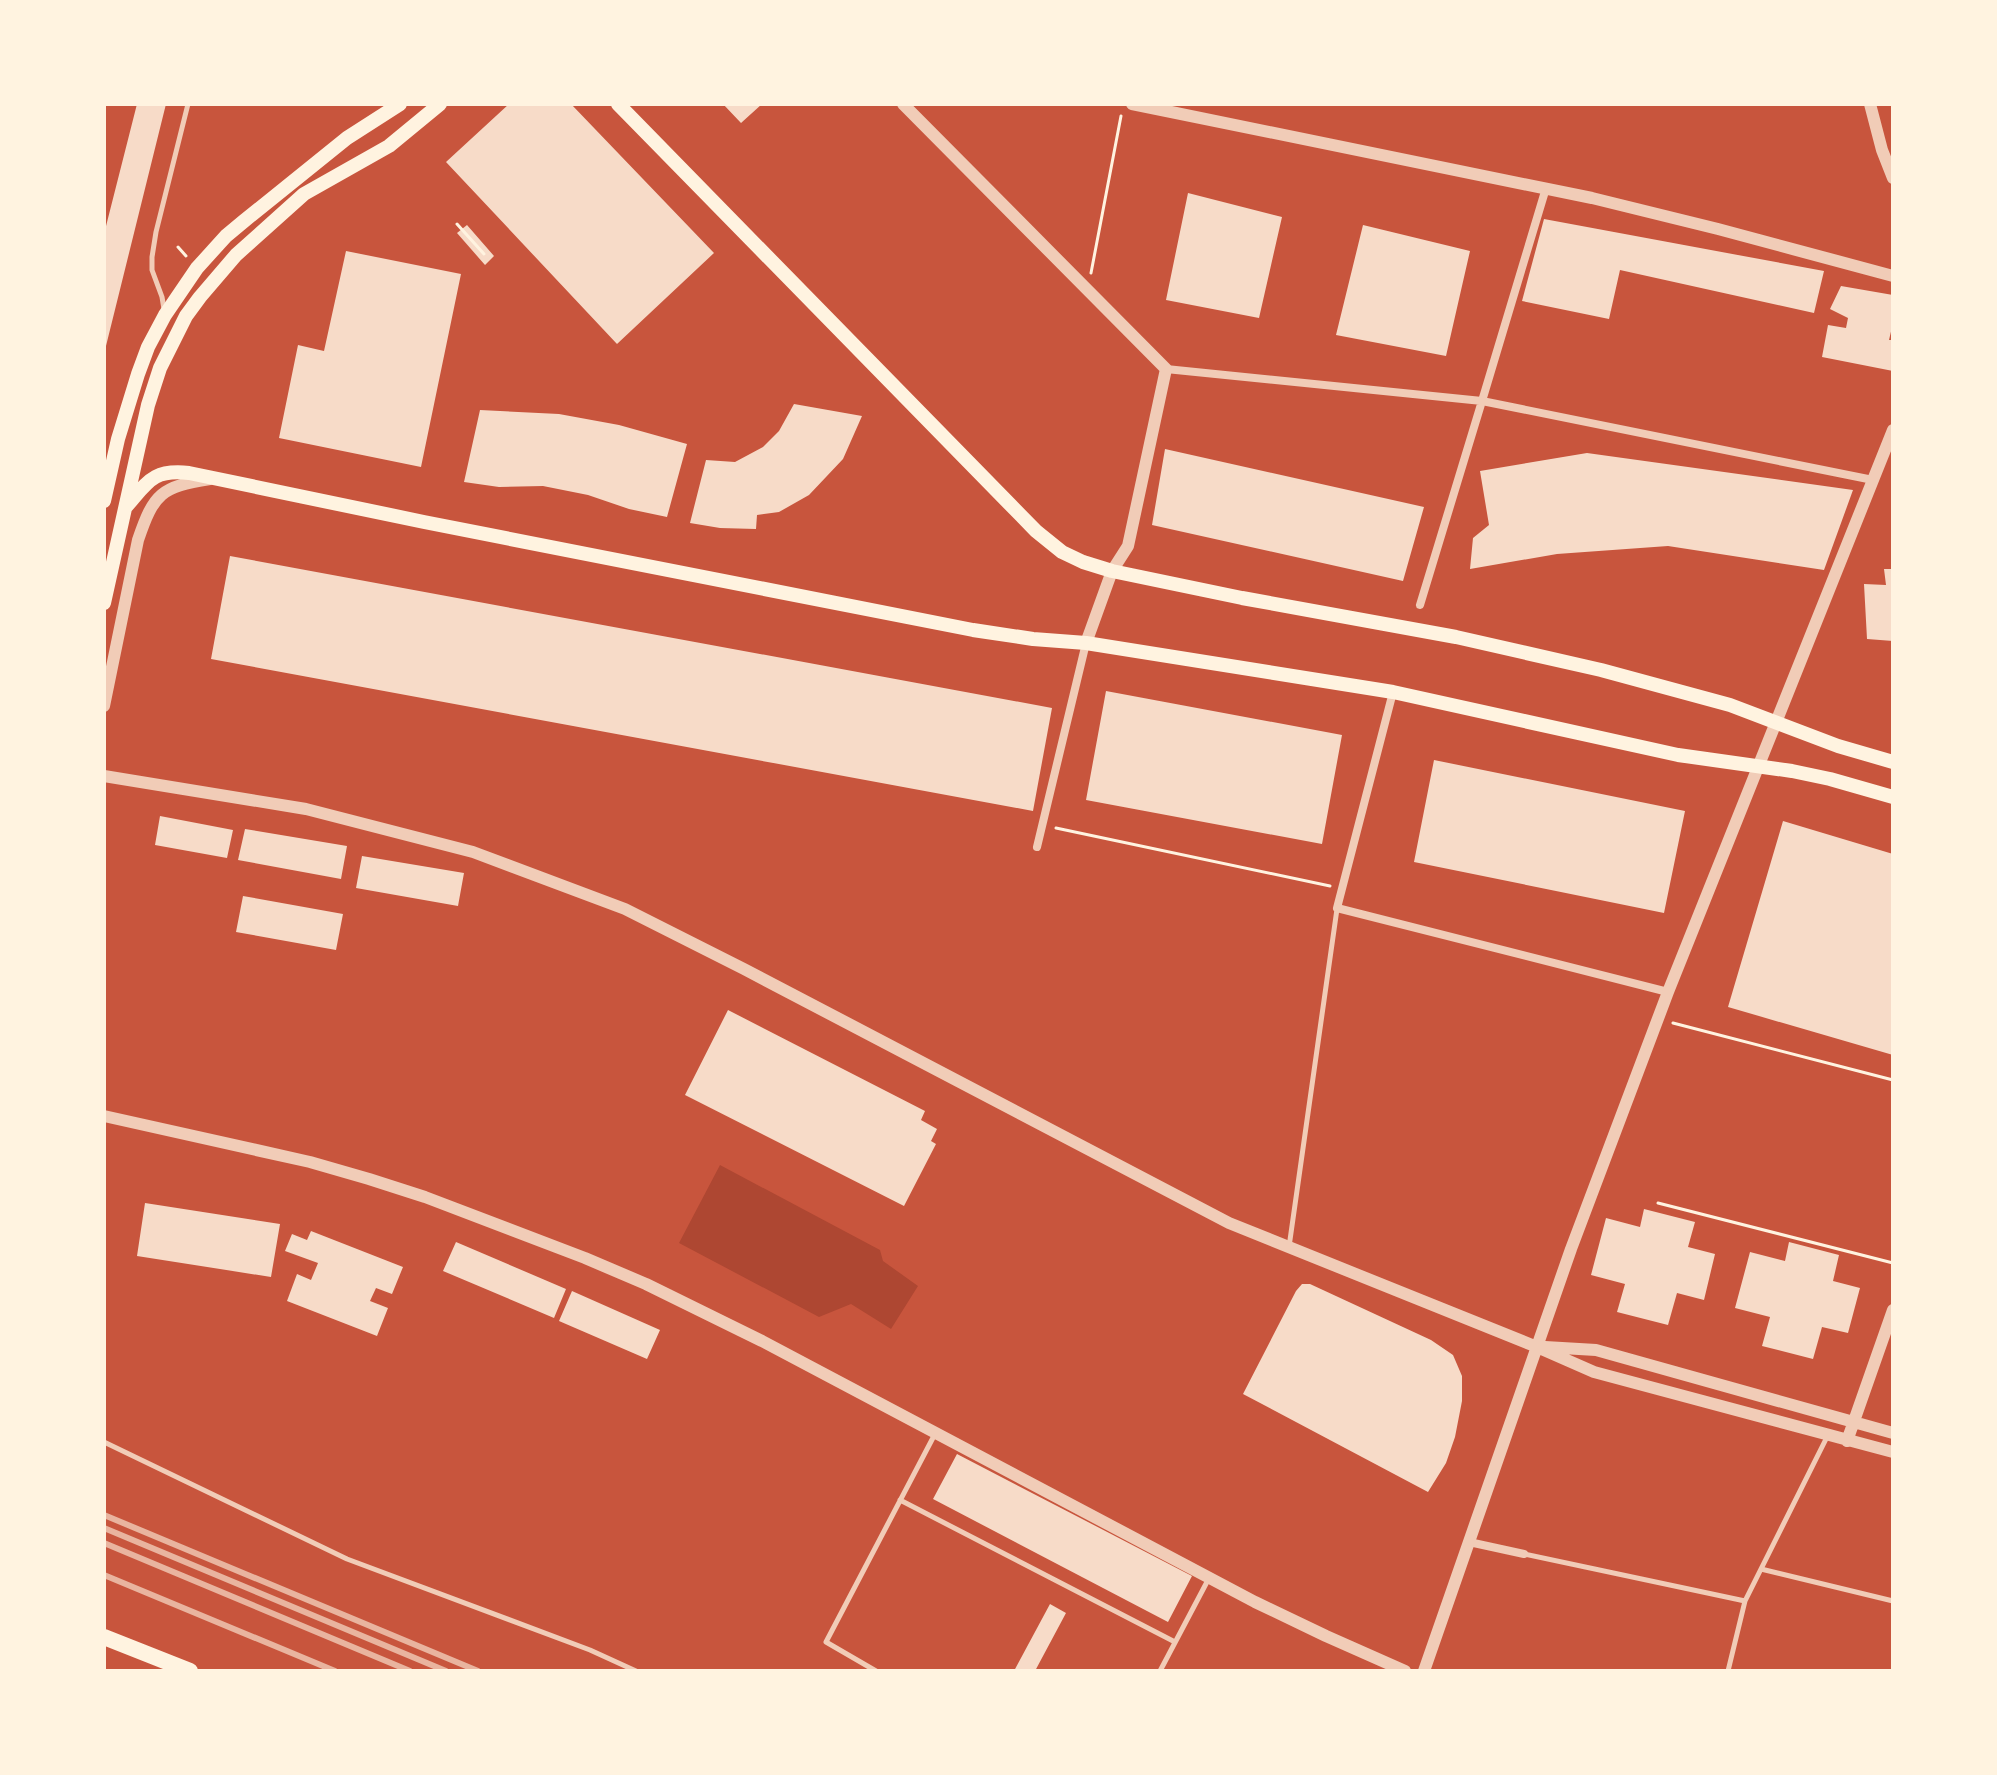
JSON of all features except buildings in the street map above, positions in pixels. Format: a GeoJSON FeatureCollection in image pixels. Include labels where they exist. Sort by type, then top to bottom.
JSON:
{"type":"FeatureCollection","features":[{"type":"Feature","properties":{"kind":"highway"},"geometry":{"type":"LineString","coordinates":[[104,1637],[190,1671]]}},
{"type":"Feature","properties":{"kind":"highway"},"geometry":{"type":"LineString","coordinates":[[104,1645],[133,1648]]}},
{"type":"Feature","properties":{"kind":"main road"},"geometry":{"type":"LineString","coordinates":[[104,501],[118,439],[148,347],[165,315],[197,268],[226,236],[347,138],[400,104]]}},
{"type":"Feature","properties":{"kind":"main road"},"geometry":{"type":"LineString","coordinates":[[104,603],[148,405],[160,368],[186,316],[236,255],[304,194],[389,146],[440,104]]}},
{"type":"Feature","properties":{"kind":"main road"},"geometry":{"type":"LineString","coordinates":[[618,104],[1036,531],[1062,552],[1112,571],[1456,637],[1601,670],[1730,705],[1838,746],[1893,762]]}},
{"type":"Feature","properties":{"kind":"main road"},"geometry":{"type":"LineString","coordinates":[[125,508],[157,475],[171,471],[973,630],[1086,643],[1393,692],[1678,755],[1792,771],[1893,797]]}},
{"type":"Feature","properties":{"kind":"street"},"geometry":{"type":"LineString","coordinates":[[903,104],[1166,369],[1482,401],[1873,480]]}},
{"type":"Feature","properties":{"kind":"street"},"geometry":{"type":"LineString","coordinates":[[1132,104],[1546,188],[1718,229],[1893,276]]}},
{"type":"Feature","properties":{"kind":"street"},"geometry":{"type":"LineString","coordinates":[[1870,104],[1893,178]]}},
{"type":"Feature","properties":{"kind":"street"},"geometry":{"type":"LineString","coordinates":[[1420,605],[1546,188]]}},
{"type":"Feature","properties":{"kind":"street"},"geometry":{"type":"LineString","coordinates":[[1037,847],[1086,643],[1112,571],[1128,546],[1166,369]]}},
{"type":"Feature","properties":{"kind":"street"},"geometry":{"type":"LineString","coordinates":[[1424,1671],[1571,1249],[1668,992],[1893,430]]}},
{"type":"Feature","properties":{"kind":"street"},"geometry":{"type":"LineString","coordinates":[[104,462],[118,439]]}},
{"type":"Feature","properties":{"kind":"street"},"geometry":{"type":"LineString","coordinates":[[104,706],[138,540],[146,517],[153,503],[165,491],[180,484],[216,479]]}},
{"type":"Feature","properties":{"kind":"street"},"geometry":{"type":"LineString","coordinates":[[1393,692],[1337,908],[1668,992]]}},
{"type":"Feature","properties":{"kind":"street"},"geometry":{"type":"LineString","coordinates":[[104,776],[306,809],[473,852],[625,909],[1229,1223],[1594,1372],[1893,1452]]}},
{"type":"Feature","properties":{"kind":"street"},"geometry":{"type":"LineString","coordinates":[[104,1116],[310,1162],[397,1188],[585,1258],[690,1305],[1210,1577],[1312,1629],[1405,1671]]}},
{"type":"Feature","properties":{"kind":"street"},"geometry":{"type":"LineString","coordinates":[[1847,1441],[1893,1310]]}},
{"type":"Feature","properties":{"kind":"street"},"geometry":{"type":"LineString","coordinates":[[1537,1347],[1596,1350],[1893,1433]]}},
{"type":"Feature","properties":{"kind":"street"},"geometry":{"type":"LineString","coordinates":[[1469,1542],[1524,1554]]}},
{"type":"Feature","properties":{"kind":"lane"},"geometry":{"type":"LineString","coordinates":[[165,315],[152,270],[152,257],[188,104]]}},
{"type":"Feature","properties":{"kind":"lane"},"geometry":{"type":"LineString","coordinates":[[1289,1247],[1337,908]]}},
{"type":"Feature","properties":{"kind":"lane"},"geometry":{"type":"LineString","coordinates":[[876,1671],[826,1642],[936,1431]]}},
{"type":"Feature","properties":{"kind":"lane"},"geometry":{"type":"LineString","coordinates":[[1728,1671],[1745,1601],[1827,1436]]}},
{"type":"Feature","properties":{"kind":"lane"},"geometry":{"type":"LineString","coordinates":[[104,1442],[347,1559],[590,1650],[636,1671]]}},
{"type":"Feature","properties":{"kind":"lane"},"geometry":{"type":"LineString","coordinates":[[900,1500],[1175,1642]]}},
{"type":"Feature","properties":{"kind":"lane"},"geometry":{"type":"LineString","coordinates":[[1524,1554],[1745,1601]]}},
{"type":"Feature","properties":{"kind":"lane"},"geometry":{"type":"LineString","coordinates":[[1761,1569],[1893,1601]]}},
{"type":"Feature","properties":{"kind":"lane"},"geometry":{"type":"LineString","coordinates":[[1160,1671],[1210,1577]]}},
{"type":"Feature","properties":{"kind":"path"},"geometry":{"type":"LineString","coordinates":[[1088,291],[1123,104]]}},
{"type":"Feature","properties":{"kind":"path"},"geometry":{"type":"LineString","coordinates":[[457,224],[484,254]]}},
{"type":"Feature","properties":{"kind":"path"},"geometry":{"type":"LineString","coordinates":[[1043,825],[1342,888]]}},
{"type":"Feature","properties":{"kind":"path"},"geometry":{"type":"LineString","coordinates":[[1658,1019],[1893,1080]]}},
{"type":"Feature","properties":{"kind":"path"},"geometry":{"type":"LineString","coordinates":[[1658,1203],[1893,1263]]}},
{"type":"Feature","properties":{"kind":"shaded area"},"geometry":{"type":"Polygon","coordinates":[[[720,1165],[880,1250],[883,1261],[918,1286],[891,1329],[851,1304],[819,1317],[679,1243],[720,1165]]]}},
{"type":"Feature","properties":{"kind":"railway"},"geometry":{"type":"LineString","coordinates":[[104,1515],[478,1671]]}},
{"type":"Feature","properties":{"kind":"railway"},"geometry":{"type":"LineString","coordinates":[[104,1528],[446,1671]]}},
{"type":"Feature","properties":{"kind":"railway"},"geometry":{"type":"LineString","coordinates":[[104,1543],[410,1671]]}},
{"type":"Feature","properties":{"kind":"railway"},"geometry":{"type":"LineString","coordinates":[[104,1575],[335,1671]]}}]}
